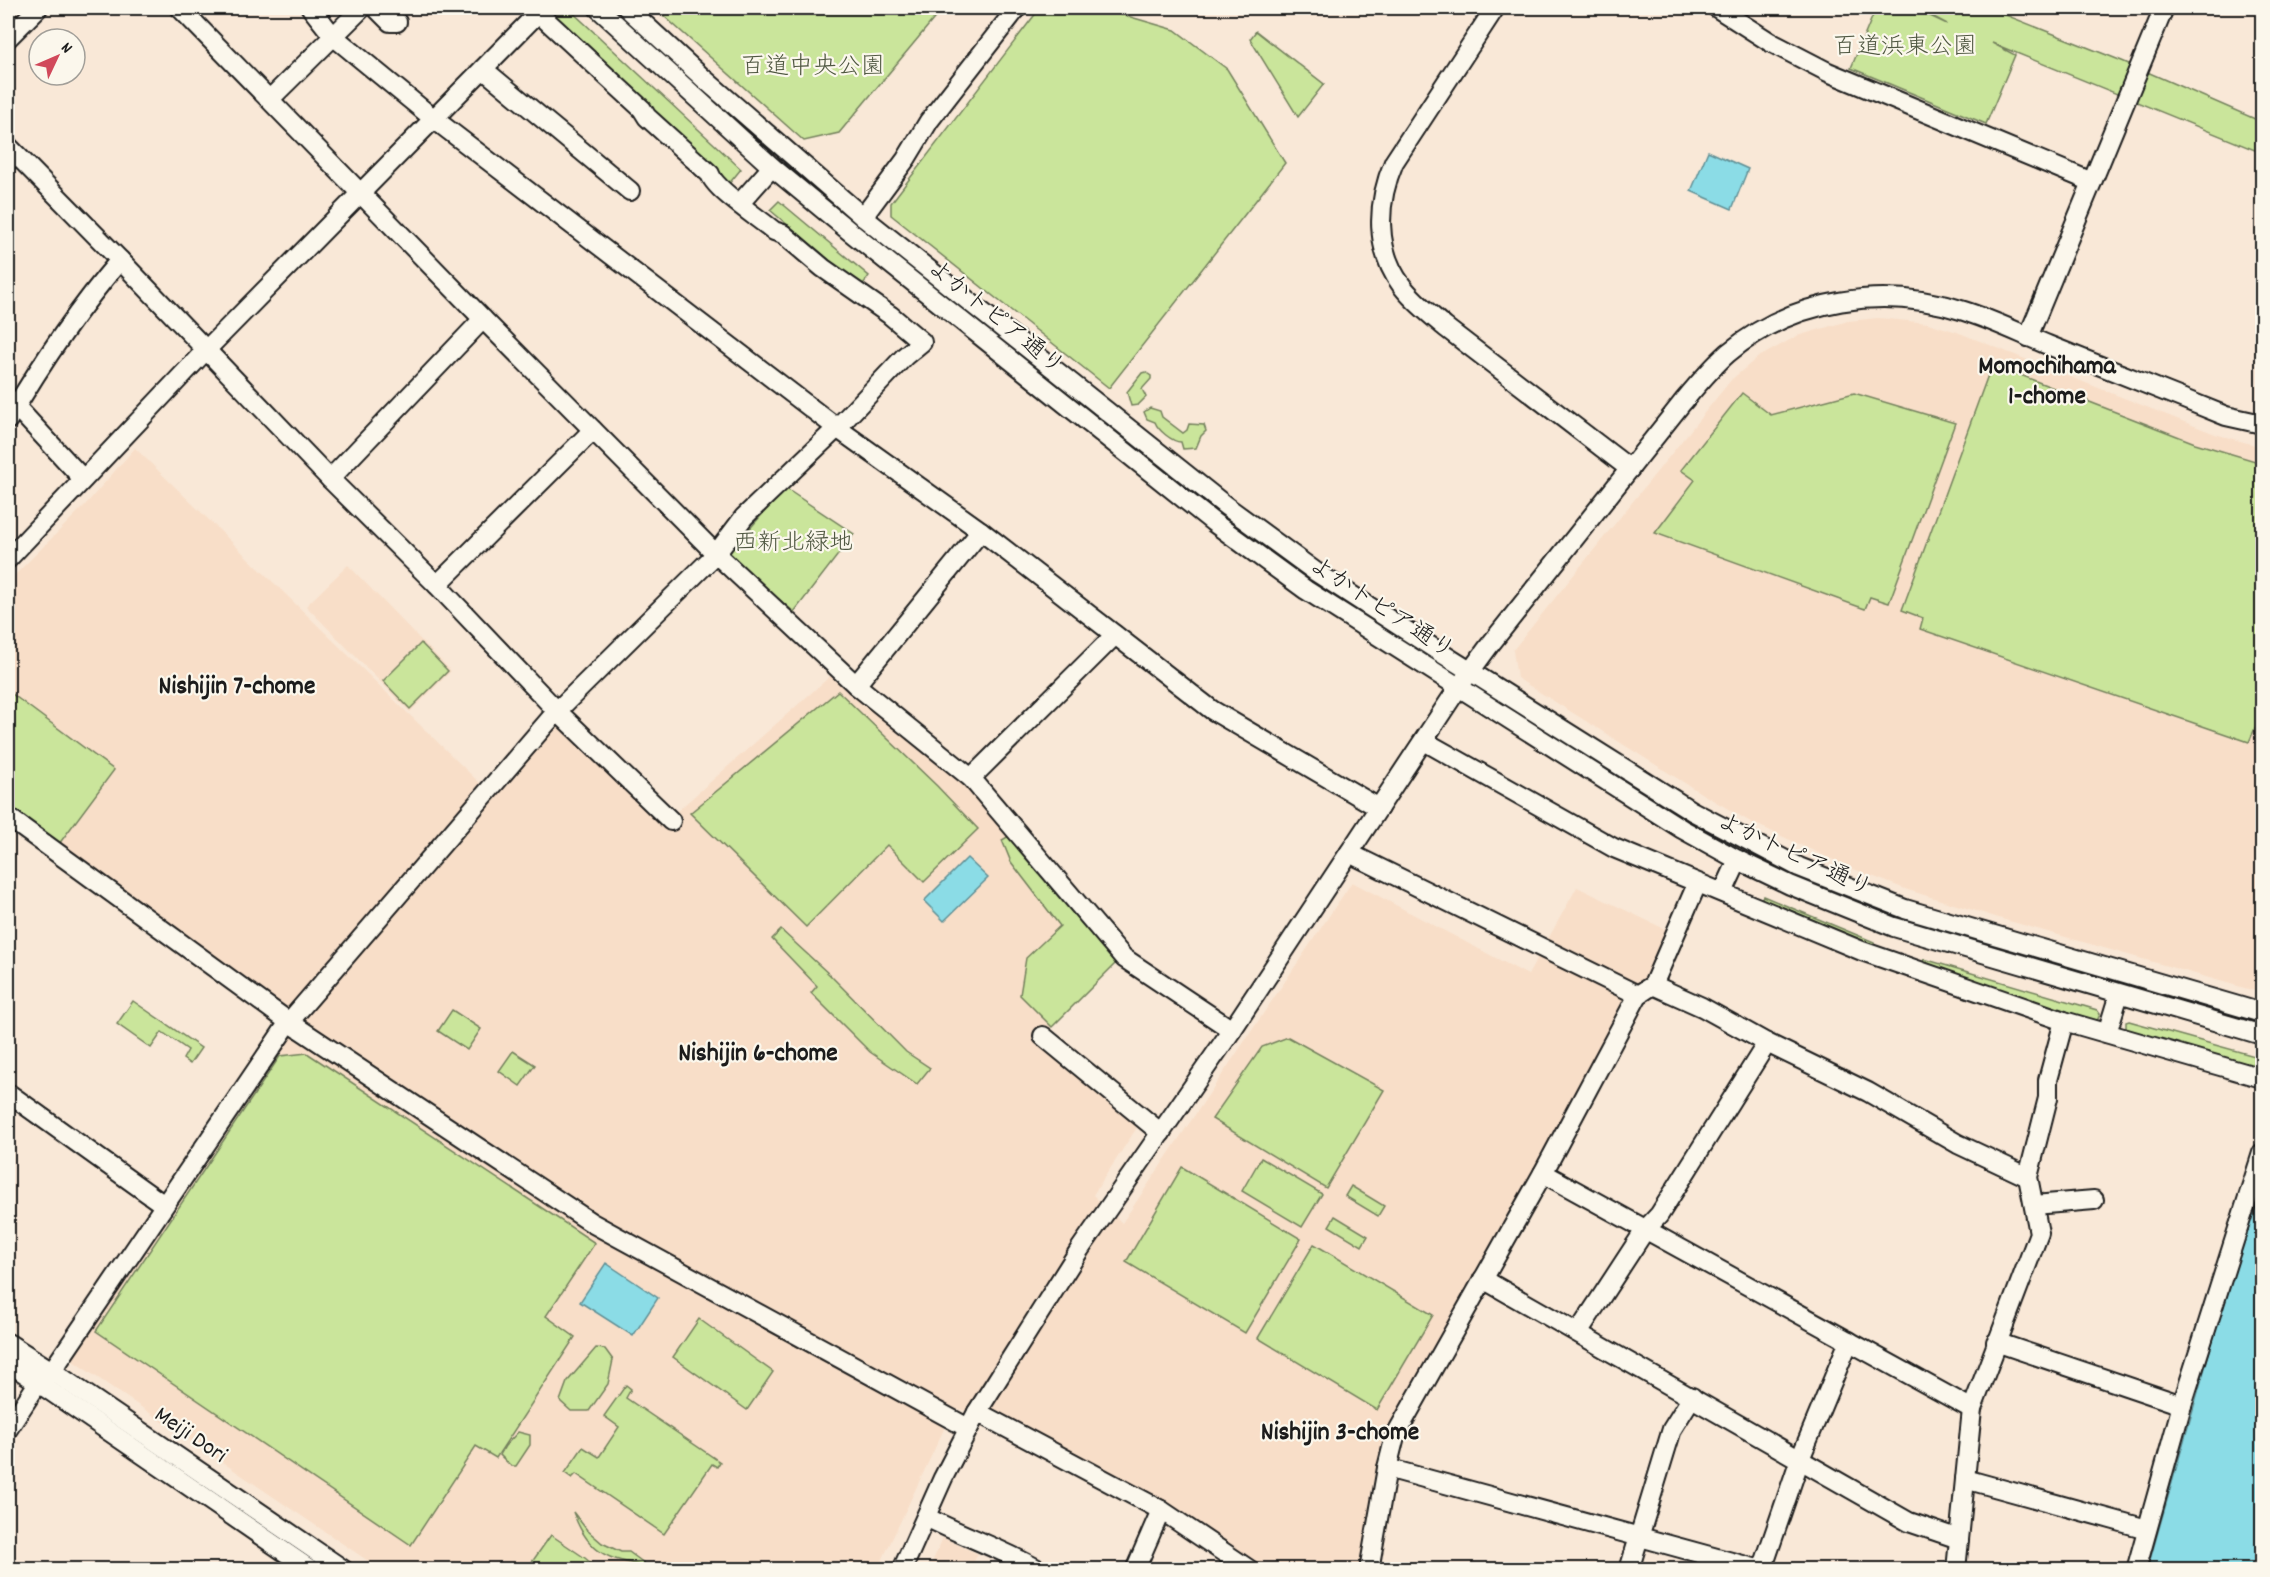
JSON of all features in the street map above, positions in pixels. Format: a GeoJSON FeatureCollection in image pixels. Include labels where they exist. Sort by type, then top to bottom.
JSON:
{"type":"FeatureCollection","features":[{"type":"Feature","properties":{"kind":"street"},"geometry":{"type":"LineString","coordinates":[[8,38],[38,8]]}},
{"type":"Feature","properties":{"kind":"street"},"geometry":{"type":"LineString","coordinates":[[180,8],[716,554],[856,685],[971,778],[1124,958],[1232,1030]]}},
{"type":"Feature","properties":{"kind":"street"},"geometry":{"type":"LineString","coordinates":[[311,8],[333,36],[434,119],[837,428],[981,531],[1212,710],[1379,808]]}},
{"type":"Feature","properties":{"kind":"street"},"geometry":{"type":"LineString","coordinates":[[270,99],[362,8]]}},
{"type":"Feature","properties":{"kind":"street"},"geometry":{"type":"LineString","coordinates":[[376,8],[390,22],[397,22]]}},
{"type":"Feature","properties":{"kind":"street","name":"よかトピア通り"},"geometry":{"type":"LineString","coordinates":[[598,8],[772,167],[1213,522],[1306,590],[1682,829],[1738,860],[1835,905],[1894,927],[2262,1035]]}},
{"type":"Feature","properties":{"kind":"street","name":"よかトピア通り"},"geometry":{"type":"LineString","coordinates":[[627,8],[719,92],[863,217],[1234,512],[1316,572],[1692,811],[1799,867],[1905,909],[2262,1013]]}},
{"type":"Feature","properties":{"kind":"street"},"geometry":{"type":"LineString","coordinates":[[863,217],[906,159],[929,121],[1017,8]]}},
{"type":"Feature","properties":{"kind":"street"},"geometry":{"type":"LineString","coordinates":[[1495,8],[1394,162],[1384,191],[1380,219],[1387,256],[1393,272],[1418,304],[1630,469]]}},
{"type":"Feature","properties":{"kind":"street"},"geometry":{"type":"LineString","coordinates":[[1717,8],[1770,42],[1828,72],[2092,182]]}},
{"type":"Feature","properties":{"kind":"street"},"geometry":{"type":"LineString","coordinates":[[2028,337],[2164,8]]}},
{"type":"Feature","properties":{"kind":"street"},"geometry":{"type":"LineString","coordinates":[[8,559],[206,350],[483,69],[533,13],[710,174],[712,181],[774,231],[783,234],[823,268],[890,315],[922,342],[744,517],[716,554],[557,711],[289,1022],[52,1371],[38,1383],[8,1429]]}},
{"type":"Feature","properties":{"kind":"street"},"geometry":{"type":"LineString","coordinates":[[483,69],[630,191]]}},
{"type":"Feature","properties":{"kind":"street"},"geometry":{"type":"LineString","coordinates":[[8,146],[557,711],[671,821]]}},
{"type":"Feature","properties":{"kind":"street"},"geometry":{"type":"LineString","coordinates":[[740,203],[772,167]]}},
{"type":"Feature","properties":{"kind":"street"},"geometry":{"type":"LineString","coordinates":[[83,479],[10,408],[93,292],[120,260]]}},
{"type":"Feature","properties":{"kind":"street"},"geometry":{"type":"LineString","coordinates":[[902,1569],[977,1412],[1080,1250],[1232,1030],[1458,688],[1682,403],[1716,364],[1744,341],[1804,310],[1844,300],[1907,298],[1965,311],[2226,416],[2262,424]]}},
{"type":"Feature","properties":{"kind":"street"},"geometry":{"type":"LineString","coordinates":[[330,479],[483,319]]}},
{"type":"Feature","properties":{"kind":"street"},"geometry":{"type":"LineString","coordinates":[[437,585],[593,430]]}},
{"type":"Feature","properties":{"kind":"street"},"geometry":{"type":"LineString","coordinates":[[856,685],[981,531]]}},
{"type":"Feature","properties":{"kind":"street"},"geometry":{"type":"LineString","coordinates":[[971,778],[1115,635]]}},
{"type":"Feature","properties":{"kind":"street"},"geometry":{"type":"LineString","coordinates":[[1424,741],[1614,848],[1862,951],[2064,1021],[2262,1078]]}},
{"type":"Feature","properties":{"kind":"street"},"geometry":{"type":"LineString","coordinates":[[8,818],[289,1022],[592,1223],[968,1428]]}},
{"type":"Feature","properties":{"kind":"street"},"geometry":{"type":"LineString","coordinates":[[1349,853],[1645,990],[1702,1007],[1767,1043],[1868,1092],[1958,1144],[2028,1178]]}},
{"type":"Feature","properties":{"kind":"street"},"geometry":{"type":"LineString","coordinates":[[1727,894],[1725,888],[1738,860]]}},
{"type":"Feature","properties":{"kind":"street"},"geometry":{"type":"LineString","coordinates":[[1369,1569],[1395,1436],[1645,990],[1698,884]]}},
{"type":"Feature","properties":{"kind":"street"},"geometry":{"type":"LineString","coordinates":[[2108,1033],[2119,994]]}},
{"type":"Feature","properties":{"kind":"street"},"geometry":{"type":"LineString","coordinates":[[1956,1569],[1972,1408],[2039,1233],[2028,1178],[2048,1098],[2048,1080],[2064,1021]]}},
{"type":"Feature","properties":{"kind":"street"},"geometry":{"type":"LineString","coordinates":[[1043,1036],[1161,1133]]}},
{"type":"Feature","properties":{"kind":"street"},"geometry":{"type":"LineString","coordinates":[[1579,1331],[1645,1230],[1659,1215],[1767,1043]]}},
{"type":"Feature","properties":{"kind":"street"},"geometry":{"type":"LineString","coordinates":[[8,1093],[164,1205]]}},
{"type":"Feature","properties":{"kind":"street"},"geometry":{"type":"LineString","coordinates":[[2136,1569],[2182,1405],[2262,1153]]}},
{"type":"Feature","properties":{"kind":"street"},"geometry":{"type":"LineString","coordinates":[[1543,1173],[1972,1408]]}},
{"type":"Feature","properties":{"kind":"street"},"geometry":{"type":"LineString","coordinates":[[2034,1205],[2094,1200]]}},
{"type":"Feature","properties":{"kind":"street"},"geometry":{"type":"LineString","coordinates":[[1484,1279],[1579,1331],[1909,1522],[1959,1539]]}},
{"type":"Feature","properties":{"kind":"street"},"geometry":{"type":"LineString","coordinates":[[1387,1468],[1762,1569],[1800,1459],[1849,1341]]}},
{"type":"Feature","properties":{"kind":"street"},"geometry":{"type":"LineString","coordinates":[[1996,1342],[2182,1405]]}},
{"type":"Feature","properties":{"kind":"street","name":"Meiji Dori"},"geometry":{"type":"LineString","coordinates":[[8,1343],[344,1569]]}},
{"type":"Feature","properties":{"kind":"street","name":"Meiji Dori"},"geometry":{"type":"LineString","coordinates":[[8,1362],[311,1569]]}},
{"type":"Feature","properties":{"kind":"street"},"geometry":{"type":"LineString","coordinates":[[1629,1569],[1672,1429],[1692,1396]]}},
{"type":"Feature","properties":{"kind":"street"},"geometry":{"type":"LineString","coordinates":[[977,1412],[1161,1510],[1247,1569]]}},
{"type":"Feature","properties":{"kind":"street"},"geometry":{"type":"LineString","coordinates":[[1965,1479],[2147,1529]]}},
{"type":"Feature","properties":{"kind":"street"},"geometry":{"type":"LineString","coordinates":[[1135,1569],[1161,1510]]}},
{"type":"Feature","properties":{"kind":"street"},"geometry":{"type":"LineString","coordinates":[[926,1517],[1039,1569]]}},
{"type":"Feature","properties":{"kind":"shaded area"},"geometry":{"type":"Polygon","coordinates":[[[1878,318],[1928,323],[1957,332],[2215,434],[2262,447],[2262,993],[2002,919],[1908,890],[1851,868],[1749,821],[1517,678],[1513,650],[1731,380],[1757,358],[1797,336],[1848,321],[1878,318]]]}},
{"type":"Feature","properties":{"kind":"shaded area"},"geometry":{"type":"Polygon","coordinates":[[[135,448],[491,794],[558,718],[666,821],[835,672],[966,783],[1119,960],[1077,999],[1043,1036],[1135,1121],[1136,1129],[1093,1195],[1122,1223],[1352,882],[1528,975],[1577,887],[1671,932],[1650,980],[1628,1002],[1384,1435],[1371,1491],[1363,1569],[1269,1569],[1004,1418],[947,1407],[600,1218],[315,1030],[8,808],[8,582],[86,504],[135,448]]]}},
{"type":"Feature","properties":{"kind":"shaded area"},"geometry":{"type":"Polygon","coordinates":[[[348,565],[451,671],[410,712],[306,606],[348,565]]]}},
{"type":"Feature","properties":{"kind":"shaded area"},"geometry":{"type":"Polygon","coordinates":[[[298,1035],[600,1235],[940,1418],[944,1429],[878,1569],[380,1569],[70,1359],[289,1037],[298,1035]]]}},
{"type":"Feature","properties":{"kind":"shaded area"},"geometry":{"type":"Polygon","coordinates":[[[943,1538],[978,1554],[970,1569],[929,1569],[943,1538]]]}},
{"type":"Feature","properties":{"kind":"green space"},"geometry":{"type":"Polygon","coordinates":[[[542,8],[568,8],[741,169],[728,185],[542,8]]]}},
{"type":"Feature","properties":{"kind":"green space","name":"百道中央公園"},"geometry":{"type":"Polygon","coordinates":[[[655,8],[943,8],[839,133],[804,141],[655,8]]]}},
{"type":"Feature","properties":{"kind":"green space"},"geometry":{"type":"Polygon","coordinates":[[[1040,8],[1100,8],[1175,30],[1227,69],[1285,163],[1109,388],[891,215],[891,203],[1040,8]]]}},
{"type":"Feature","properties":{"kind":"green space","name":"百道浜東公園"},"geometry":{"type":"Polygon","coordinates":[[[1876,8],[1913,8],[1947,24],[1917,8],[1988,8],[2122,61],[2262,122],[2262,153],[1992,43],[2015,55],[1986,124],[1851,68],[1876,8]]]}},
{"type":"Feature","properties":{"kind":"green space"},"geometry":{"type":"Polygon","coordinates":[[[1256,31],[1324,84],[1298,117],[1250,39],[1256,31]]]}},
{"type":"Feature","properties":{"kind":"green space"},"geometry":{"type":"Polygon","coordinates":[[[779,201],[869,276],[861,287],[770,210],[779,201]]]}},
{"type":"Feature","properties":{"kind":"green space"},"geometry":{"type":"Polygon","coordinates":[[[843,210],[1263,544],[1261,547],[840,213],[843,210]]]}},
{"type":"Feature","properties":{"kind":"green space"},"geometry":{"type":"Polygon","coordinates":[[[1992,364],[2195,443],[2262,463],[2262,720],[2259,719],[2249,742],[1920,629],[1923,618],[1902,610],[1992,364]]]}},
{"type":"Feature","properties":{"kind":"green space"},"geometry":{"type":"Polygon","coordinates":[[[1145,372],[1151,376],[1142,389],[1146,397],[1138,405],[1131,406],[1127,392],[1145,372]]]}},
{"type":"Feature","properties":{"kind":"green space"},"geometry":{"type":"Polygon","coordinates":[[[1742,393],[1771,415],[1854,393],[1955,423],[1889,603],[1870,597],[1865,609],[1655,533],[1695,480],[1681,470],[1742,393]]]}},
{"type":"Feature","properties":{"kind":"green space"},"geometry":{"type":"Polygon","coordinates":[[[1150,408],[1160,411],[1162,417],[1183,433],[1189,424],[1204,425],[1206,431],[1196,448],[1183,449],[1181,442],[1170,438],[1155,422],[1147,419],[1144,412],[1150,408]]]}},
{"type":"Feature","properties":{"kind":"green space","name":"西新北緑地"},"geometry":{"type":"Polygon","coordinates":[[[785,488],[854,534],[794,612],[727,555],[785,488]]]}},
{"type":"Feature","properties":{"kind":"green space"},"geometry":{"type":"Polygon","coordinates":[[[421,643],[448,671],[410,709],[383,681],[421,643]]]}},
{"type":"Feature","properties":{"kind":"green space"},"geometry":{"type":"Polygon","coordinates":[[[8,691],[114,770],[59,844],[8,808],[8,691]]]}},
{"type":"Feature","properties":{"kind":"green space"},"geometry":{"type":"Polygon","coordinates":[[[838,691],[937,786],[978,829],[924,882],[887,845],[806,927],[690,813],[838,691]]]}},
{"type":"Feature","properties":{"kind":"green space"},"geometry":{"type":"Polygon","coordinates":[[[1011,835],[1119,960],[1052,1027],[1020,995],[1026,958],[1060,926],[1011,862],[1002,840],[1011,835]]]}},
{"type":"Feature","properties":{"kind":"green space"},"geometry":{"type":"Polygon","coordinates":[[[1763,896],[1874,942],[1873,949],[1759,902],[1763,896]]]}},
{"type":"Feature","properties":{"kind":"green space"},"geometry":{"type":"Polygon","coordinates":[[[781,930],[830,975],[906,1052],[930,1068],[917,1084],[870,1052],[811,993],[817,986],[772,939],[781,930]]]}},
{"type":"Feature","properties":{"kind":"green space"},"geometry":{"type":"Polygon","coordinates":[[[1924,959],[2097,1010],[2100,1014],[2095,1026],[1922,968],[1924,959]]]}},
{"type":"Feature","properties":{"kind":"green space"},"geometry":{"type":"Polygon","coordinates":[[[133,1001],[201,1048],[190,1064],[183,1059],[188,1050],[162,1032],[151,1048],[117,1024],[133,1001]]]}},
{"type":"Feature","properties":{"kind":"green space"},"geometry":{"type":"Polygon","coordinates":[[[452,1010],[481,1029],[467,1050],[438,1031],[452,1010]]]}},
{"type":"Feature","properties":{"kind":"green space"},"geometry":{"type":"Polygon","coordinates":[[[2126,1022],[2262,1058],[2262,1068],[2126,1030],[2126,1022]]]}},
{"type":"Feature","properties":{"kind":"green space"},"geometry":{"type":"Polygon","coordinates":[[[1288,1037],[1384,1090],[1326,1188],[1212,1119],[1262,1047],[1288,1037]]]}},
{"type":"Feature","properties":{"kind":"green space"},"geometry":{"type":"Polygon","coordinates":[[[513,1051],[535,1065],[520,1086],[499,1071],[513,1051]]]}},
{"type":"Feature","properties":{"kind":"green space"},"geometry":{"type":"Polygon","coordinates":[[[307,1053],[595,1243],[546,1316],[575,1337],[496,1458],[476,1446],[411,1545],[96,1331],[280,1056],[307,1053]]]}},
{"type":"Feature","properties":{"kind":"green space"},"geometry":{"type":"Polygon","coordinates":[[[1261,1158],[1322,1194],[1302,1227],[1242,1191],[1261,1158]]]}},
{"type":"Feature","properties":{"kind":"green space"},"geometry":{"type":"Polygon","coordinates":[[[1182,1167],[1301,1239],[1245,1333],[1126,1262],[1182,1167]]]}},
{"type":"Feature","properties":{"kind":"green space"},"geometry":{"type":"Polygon","coordinates":[[[1351,1186],[1384,1206],[1378,1216],[1345,1196],[1351,1186]]]}},
{"type":"Feature","properties":{"kind":"green space"},"geometry":{"type":"Polygon","coordinates":[[[1335,1216],[1368,1236],[1362,1246],[1329,1226],[1335,1216]]]}},
{"type":"Feature","properties":{"kind":"green space"},"geometry":{"type":"Polygon","coordinates":[[[1314,1244],[1433,1315],[1377,1410],[1258,1338],[1314,1244]]]}},
{"type":"Feature","properties":{"kind":"green space"},"geometry":{"type":"Polygon","coordinates":[[[699,1319],[773,1372],[747,1410],[673,1357],[699,1319]]]}},
{"type":"Feature","properties":{"kind":"green space"},"geometry":{"type":"Polygon","coordinates":[[[596,1348],[605,1349],[613,1360],[608,1384],[589,1411],[571,1411],[560,1401],[567,1382],[596,1348]]]}},
{"type":"Feature","properties":{"kind":"green space"},"geometry":{"type":"Polygon","coordinates":[[[626,1385],[631,1389],[626,1398],[720,1462],[717,1467],[712,1464],[664,1534],[576,1474],[572,1478],[565,1473],[583,1447],[599,1457],[619,1427],[604,1416],[626,1385]]]}},
{"type":"Feature","properties":{"kind":"green space"},"geometry":{"type":"Polygon","coordinates":[[[518,1432],[530,1435],[530,1445],[516,1466],[511,1466],[500,1455],[518,1432]]]}},
{"type":"Feature","properties":{"kind":"green space"},"geometry":{"type":"Polygon","coordinates":[[[573,1512],[587,1530],[602,1543],[621,1552],[629,1552],[648,1566],[621,1561],[601,1552],[585,1537],[573,1512]]]}},
{"type":"Feature","properties":{"kind":"green space"},"geometry":{"type":"Polygon","coordinates":[[[551,1535],[585,1558],[598,1569],[527,1569],[551,1535]]]}},
{"type":"Feature","properties":{"kind":"water"},"geometry":{"type":"Polygon","coordinates":[[[1708,151],[1748,169],[1732,209],[1691,191],[1708,151]]]}},
{"type":"Feature","properties":{"kind":"water"},"geometry":{"type":"Polygon","coordinates":[[[967,858],[988,878],[944,921],[924,901],[967,858]]]}},
{"type":"Feature","properties":{"kind":"water"},"geometry":{"type":"Polygon","coordinates":[[[2262,1183],[2262,1564],[2260,1570],[2147,1570],[2230,1280],[2262,1183]]]}},
{"type":"Feature","properties":{"kind":"water"},"geometry":{"type":"Polygon","coordinates":[[[606,1263],[658,1298],[633,1336],[580,1302],[606,1263]]]}},
{"type":"Feature","properties":{"kind":"district","name":"Momochihama 1-chome"},"geometry":{"type":"Point","coordinates":[2047,382]}},
{"type":"Feature","properties":{"kind":"district","name":"Nishijin 7-chome"},"geometry":{"type":"Point","coordinates":[237,687]}},
{"type":"Feature","properties":{"kind":"district","name":"Nishijin 6-chome"},"geometry":{"type":"Point","coordinates":[758,1054]}},
{"type":"Feature","properties":{"kind":"district","name":"Nishijin 3-chome"},"geometry":{"type":"Point","coordinates":[1340,1433]}}]}
